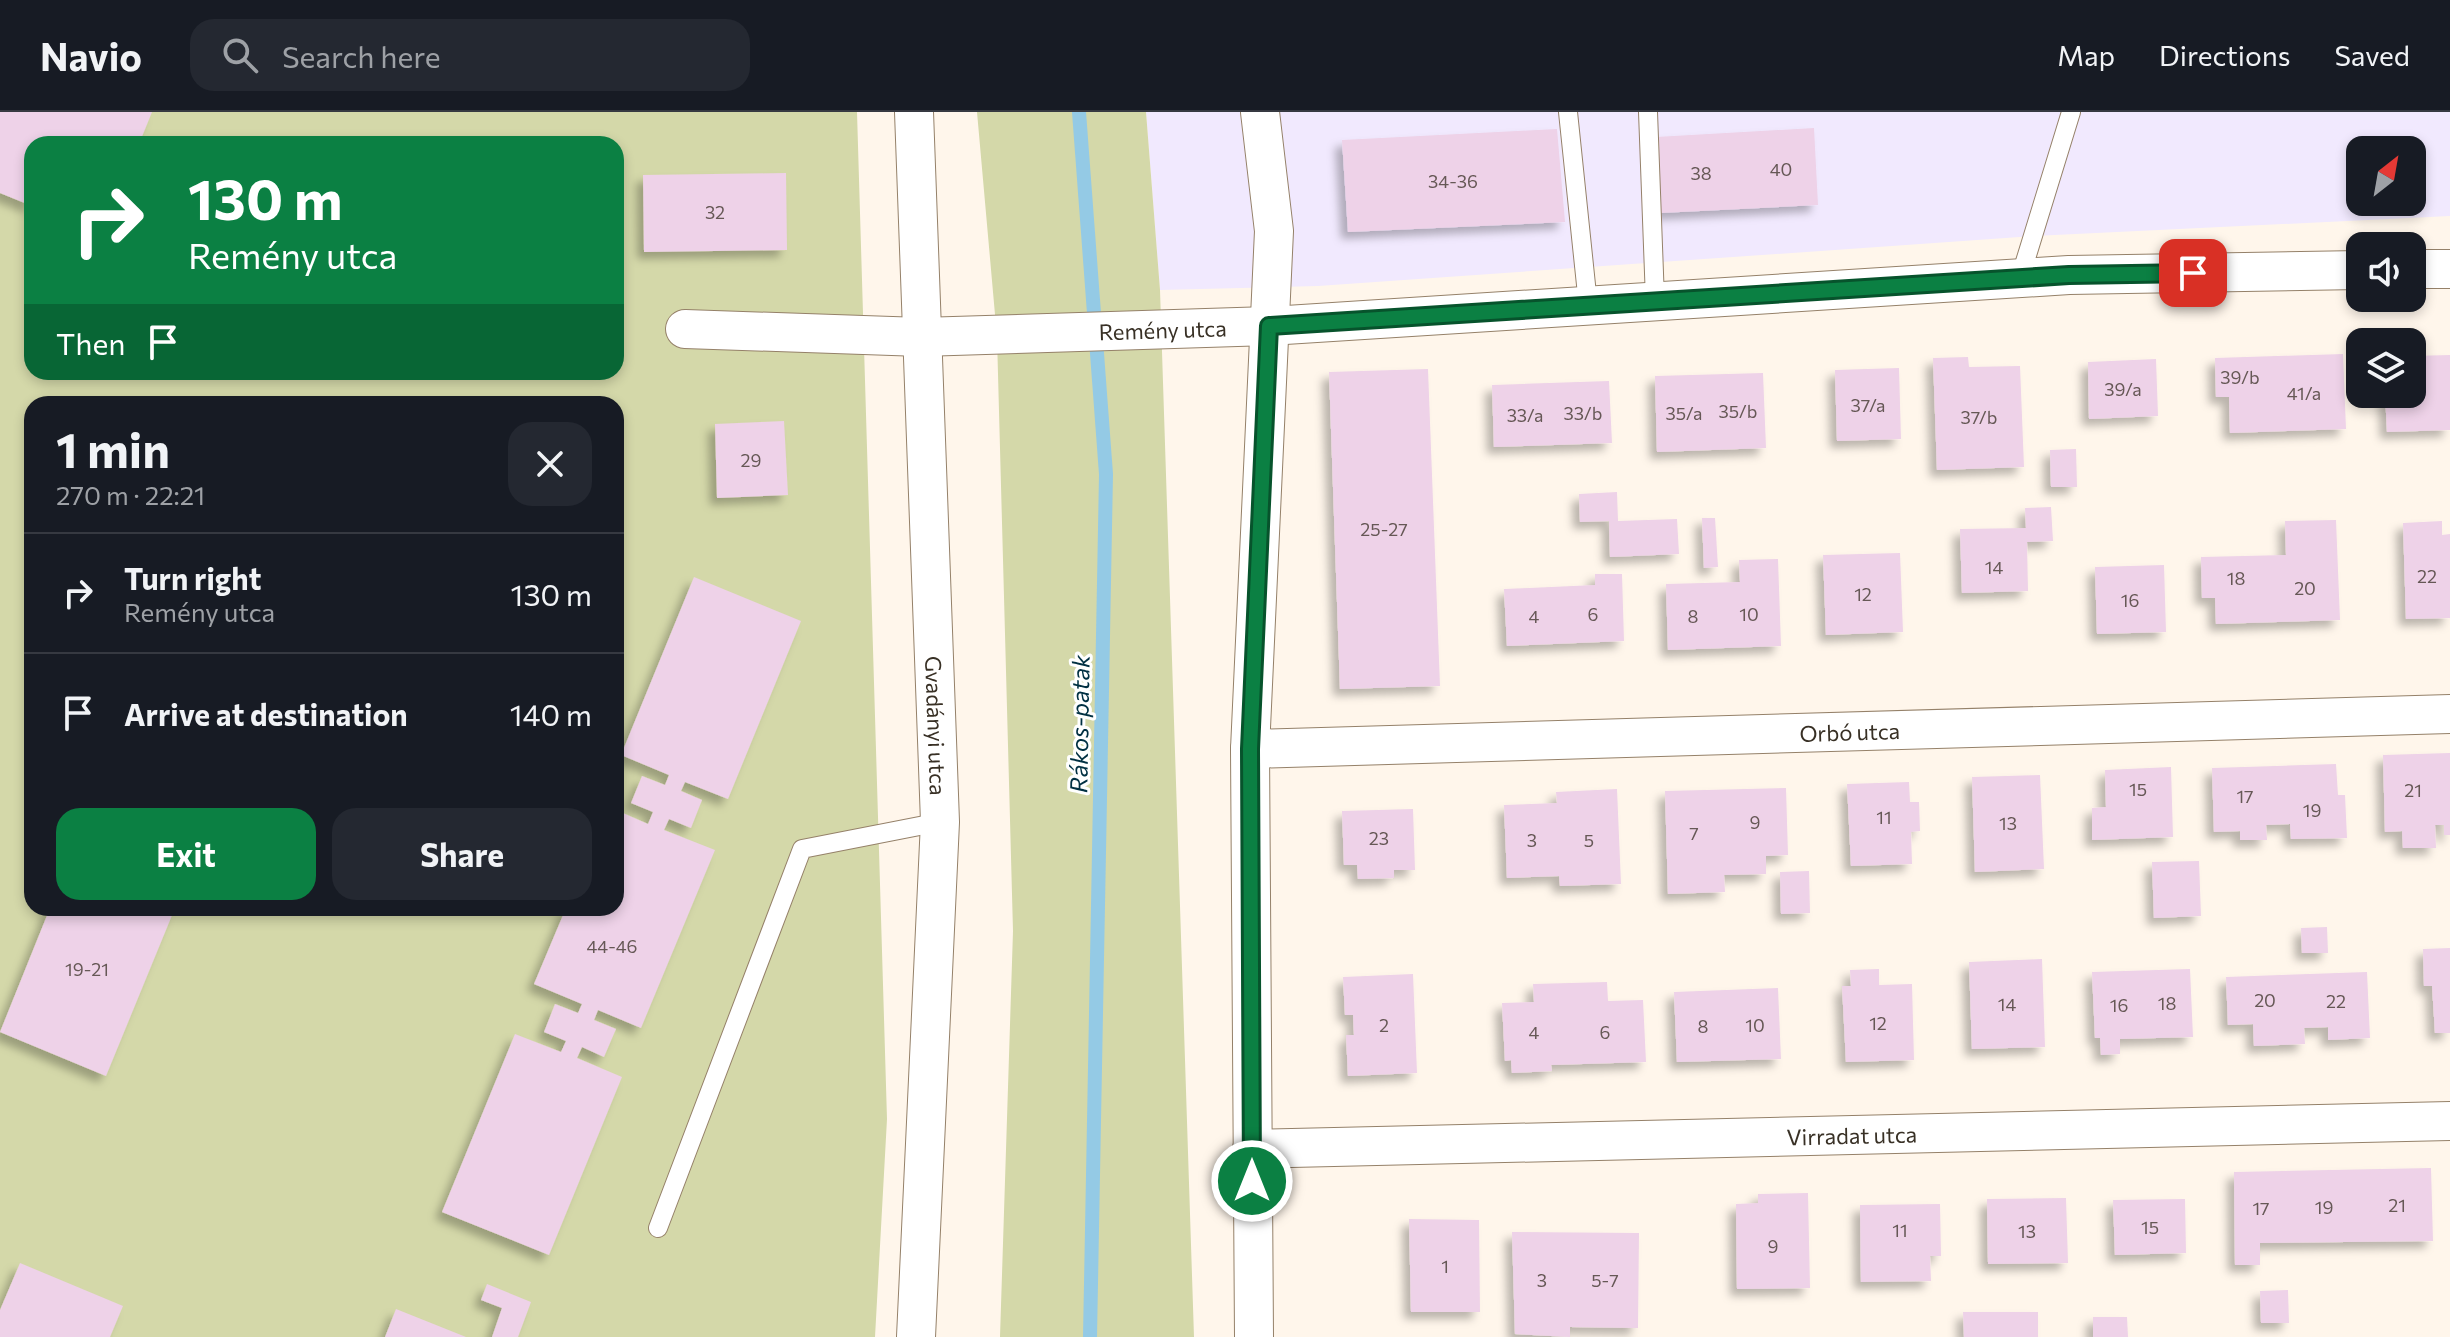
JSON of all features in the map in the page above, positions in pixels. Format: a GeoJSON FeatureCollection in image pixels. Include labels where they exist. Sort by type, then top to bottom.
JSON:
{"type":"FeatureCollection","features":[{"type":"Feature","properties":{"kind":"street","name":"Gvadányi utca"},"geometry":{"type":"LineString","coordinates":[[914,112],[940,822],[916,1337]]}},
{"type":"Feature","properties":{"kind":"street"},"geometry":{"type":"LineString","coordinates":[[1254,1337],[1250,749],[1274,231],[1260,112]]}},
{"type":"Feature","properties":{"kind":"street"},"geometry":{"type":"LineString","coordinates":[[2426,269],[2450,269]]}},
{"type":"Feature","properties":{"kind":"street","name":"Remény utca"},"geometry":{"type":"LineString","coordinates":[[685,329],[921,337],[1269,326],[2069,275],[2346,270]]}},
{"type":"Feature","properties":{"kind":"street","name":"Orbó utca"},"geometry":{"type":"LineString","coordinates":[[1250,749],[2450,714]]}},
{"type":"Feature","properties":{"kind":"street","name":"Virradat utca"},"geometry":{"type":"LineString","coordinates":[[1252,1149],[2450,1121]]}},
{"type":"Feature","properties":{"kind":"lane"},"geometry":{"type":"LineString","coordinates":[[1568,112],[1588,304]]}},
{"type":"Feature","properties":{"kind":"lane"},"geometry":{"type":"LineString","coordinates":[[1648,112],[1655,300]]}},
{"type":"Feature","properties":{"kind":"lane"},"geometry":{"type":"LineString","coordinates":[[2020,278],[2071,112]]}},
{"type":"Feature","properties":{"kind":"lane"},"geometry":{"type":"LineString","coordinates":[[658,1228],[802,849],[940,822]]}},
{"type":"Feature","properties":{"kind":"shaded area"},"geometry":{"type":"Polygon","coordinates":[[[1146,112],[2450,112],[2450,216],[2034,236],[1318,286],[1160,290],[1146,112]]]}},
{"type":"Feature","properties":{"kind":"green space"},"geometry":{"type":"Polygon","coordinates":[[[0,112],[857,112],[887,1119],[875,1337],[0,1337],[0,112]]]}},
{"type":"Feature","properties":{"kind":"green space"},"geometry":{"type":"Polygon","coordinates":[[[977,112],[1146,112],[1160,290],[1194,1337],[1000,1337],[1013,931],[997,337],[977,112]]]}},
{"type":"Feature","properties":{"kind":"building"},"geometry":{"type":"Polygon","coordinates":[[[0,112],[152,112],[142,136],[24,136],[24,203],[0,193],[0,112]]]}},
{"type":"Feature","properties":{"kind":"building"},"geometry":{"type":"Polygon","coordinates":[[[1814,128],[1818,205],[1660,213],[1656,137],[1814,128]]]}},
{"type":"Feature","properties":{"kind":"building"},"geometry":{"type":"Polygon","coordinates":[[[1557,129],[1565,222],[1348,232],[1342,140],[1557,129]]]}},
{"type":"Feature","properties":{"kind":"building"},"geometry":{"type":"Polygon","coordinates":[[[786,173],[787,250],[644,252],[643,175],[786,173]]]}},
{"type":"Feature","properties":{"kind":"building"},"geometry":{"type":"Polygon","coordinates":[[[2343,354],[2346,429],[2230,433],[2229,397],[2216,397],[2215,358],[2343,354]]]}},
{"type":"Feature","properties":{"kind":"building"},"geometry":{"type":"Polygon","coordinates":[[[2450,355],[2450,430],[2387,432],[2386,408],[2426,408],[2426,356],[2450,355]]]}},
{"type":"Feature","properties":{"kind":"building"},"geometry":{"type":"Polygon","coordinates":[[[1968,357],[1969,367],[2020,366],[2024,467],[1937,470],[1933,358],[1968,357]]]}},
{"type":"Feature","properties":{"kind":"building"},"geometry":{"type":"Polygon","coordinates":[[[2156,359],[2158,416],[2089,419],[2088,362],[2156,359]]]}},
{"type":"Feature","properties":{"kind":"building"},"geometry":{"type":"Polygon","coordinates":[[[1899,368],[1901,439],[1837,441],[1835,370],[1899,368]]]}},
{"type":"Feature","properties":{"kind":"building"},"geometry":{"type":"Polygon","coordinates":[[[1428,369],[1440,686],[1340,689],[1329,372],[1428,369]]]}},
{"type":"Feature","properties":{"kind":"building"},"geometry":{"type":"Polygon","coordinates":[[[1763,373],[1766,448],[1657,452],[1655,376],[1763,373]]]}},
{"type":"Feature","properties":{"kind":"building"},"geometry":{"type":"Polygon","coordinates":[[[1609,381],[1612,443],[1494,447],[1492,385],[1609,381]]]}},
{"type":"Feature","properties":{"kind":"building"},"geometry":{"type":"Polygon","coordinates":[[[784,421],[788,495],[717,498],[715,424],[784,421]]]}},
{"type":"Feature","properties":{"kind":"building"},"geometry":{"type":"Polygon","coordinates":[[[2076,449],[2077,487],[2051,487],[2050,450],[2076,449]]]}},
{"type":"Feature","properties":{"kind":"building"},"geometry":{"type":"Polygon","coordinates":[[[1617,492],[1618,521],[1677,519],[1679,554],[1610,557],[1609,521],[1580,522],[1579,494],[1617,492]]]}},
{"type":"Feature","properties":{"kind":"building"},"geometry":{"type":"Polygon","coordinates":[[[2051,507],[2053,541],[2027,542],[2028,591],[1962,593],[1960,529],[2026,528],[2025,508],[2051,507]]]}},
{"type":"Feature","properties":{"kind":"building"},"geometry":{"type":"Polygon","coordinates":[[[1702,518],[1715,518],[1718,567],[1704,568],[1702,518]]]}},
{"type":"Feature","properties":{"kind":"building"},"geometry":{"type":"Polygon","coordinates":[[[2336,520],[2340,620],[2216,624],[2215,598],[2202,598],[2201,557],[2286,555],[2285,521],[2336,520]]]}},
{"type":"Feature","properties":{"kind":"building"},"geometry":{"type":"Polygon","coordinates":[[[2442,521],[2442,535],[2450,534],[2450,618],[2406,619],[2403,523],[2442,521]]]}},
{"type":"Feature","properties":{"kind":"building"},"geometry":{"type":"Polygon","coordinates":[[[1900,553],[1903,632],[1826,635],[1823,555],[1900,553]]]}},
{"type":"Feature","properties":{"kind":"building"},"geometry":{"type":"Polygon","coordinates":[[[1778,559],[1781,646],[1668,650],[1666,584],[1740,582],[1739,560],[1778,559]]]}},
{"type":"Feature","properties":{"kind":"building"},"geometry":{"type":"Polygon","coordinates":[[[2164,565],[2166,632],[2097,634],[2095,567],[2164,565]]]}},
{"type":"Feature","properties":{"kind":"building"},"geometry":{"type":"Polygon","coordinates":[[[1595,574],[1622,574],[1624,641],[1507,646],[1504,589],[1595,585],[1595,574]]]}},
{"type":"Feature","properties":{"kind":"building"},"geometry":{"type":"Polygon","coordinates":[[[694,577],[801,621],[728,799],[685,782],[681,791],[702,800],[691,828],[669,819],[664,830],[715,850],[641,1028],[598,1010],[594,1020],[616,1029],[604,1057],[582,1047],[577,1058],[622,1077],[549,1255],[442,1212],[515,1034],[561,1052],[566,1041],[544,1032],[555,1004],[578,1013],[582,1004],[534,984],[563,916],[624,916],[624,814],[648,824],[653,812],[631,803],[642,776],[665,785],[669,775],[624,756],[624,748],[694,577]]]}},
{"type":"Feature","properties":{"kind":"building"},"geometry":{"type":"Polygon","coordinates":[[[2450,753],[2450,835],[2444,835],[2444,825],[2435,825],[2436,848],[2403,848],[2402,831],[2385,832],[2383,755],[2450,753]]]}},
{"type":"Feature","properties":{"kind":"building"},"geometry":{"type":"Polygon","coordinates":[[[2336,764],[2338,795],[2345,795],[2347,838],[2291,839],[2290,824],[2266,825],[2267,840],[2240,840],[2240,831],[2214,832],[2212,768],[2336,764]]]}},
{"type":"Feature","properties":{"kind":"building"},"geometry":{"type":"Polygon","coordinates":[[[2171,767],[2173,837],[2092,840],[2092,808],[2106,807],[2105,770],[2171,767]]]}},
{"type":"Feature","properties":{"kind":"building"},"geometry":{"type":"Polygon","coordinates":[[[2040,775],[2044,869],[1975,872],[1972,777],[2040,775]]]}},
{"type":"Feature","properties":{"kind":"building"},"geometry":{"type":"Polygon","coordinates":[[[1909,782],[1910,802],[1919,802],[1920,831],[1911,832],[1912,864],[1851,866],[1847,784],[1909,782]]]}},
{"type":"Feature","properties":{"kind":"building"},"geometry":{"type":"Polygon","coordinates":[[[1786,788],[1788,855],[1766,856],[1766,874],[1724,875],[1725,892],[1668,894],[1665,791],[1786,788]]]}},
{"type":"Feature","properties":{"kind":"building"},"geometry":{"type":"Polygon","coordinates":[[[1617,789],[1621,884],[1560,886],[1559,876],[1507,878],[1504,805],[1557,803],[1556,792],[1617,789]]]}},
{"type":"Feature","properties":{"kind":"building"},"geometry":{"type":"Polygon","coordinates":[[[1413,809],[1415,870],[1394,870],[1394,878],[1358,879],[1357,865],[1344,865],[1342,811],[1413,809]]]}},
{"type":"Feature","properties":{"kind":"building"},"geometry":{"type":"Polygon","coordinates":[[[2199,861],[2201,916],[2154,918],[2152,862],[2199,861]]]}},
{"type":"Feature","properties":{"kind":"building"},"geometry":{"type":"Polygon","coordinates":[[[1809,871],[1810,913],[1781,914],[1780,872],[1809,871]]]}},
{"type":"Feature","properties":{"kind":"building"},"geometry":{"type":"Polygon","coordinates":[[[47,916],[172,916],[106,1076],[0,1032],[47,916]]]}},
{"type":"Feature","properties":{"kind":"building"},"geometry":{"type":"Polygon","coordinates":[[[2327,927],[2328,953],[2302,953],[2301,928],[2327,927]]]}},
{"type":"Feature","properties":{"kind":"building"},"geometry":{"type":"Polygon","coordinates":[[[2450,948],[2450,1033],[2435,1033],[2432,986],[2424,986],[2423,949],[2450,948]]]}},
{"type":"Feature","properties":{"kind":"building"},"geometry":{"type":"Polygon","coordinates":[[[2042,959],[2045,1047],[1972,1049],[1969,962],[2042,959]]]}},
{"type":"Feature","properties":{"kind":"building"},"geometry":{"type":"Polygon","coordinates":[[[1879,969],[1879,985],[1912,984],[1914,1060],[1846,1062],[1842,986],[1851,986],[1850,970],[1879,969]]]}},
{"type":"Feature","properties":{"kind":"building"},"geometry":{"type":"Polygon","coordinates":[[[2190,969],[2193,1037],[2120,1039],[2120,1054],[2101,1055],[2100,1038],[2095,1038],[2092,972],[2190,969]]]}},
{"type":"Feature","properties":{"kind":"building"},"geometry":{"type":"Polygon","coordinates":[[[2367,972],[2370,1038],[2328,1040],[2328,1027],[2304,1028],[2305,1044],[2254,1046],[2253,1024],[2228,1025],[2226,977],[2367,972]]]}},
{"type":"Feature","properties":{"kind":"building"},"geometry":{"type":"Polygon","coordinates":[[[1413,974],[1417,1073],[1348,1076],[1346,1035],[1354,1035],[1353,1015],[1345,1015],[1343,977],[1413,974]]]}},
{"type":"Feature","properties":{"kind":"building"},"geometry":{"type":"Polygon","coordinates":[[[1607,982],[1608,1001],[1643,1000],[1646,1062],[1551,1065],[1552,1071],[1512,1073],[1511,1060],[1505,1061],[1502,1003],[1534,1002],[1533,984],[1607,982]]]}},
{"type":"Feature","properties":{"kind":"building"},"geometry":{"type":"Polygon","coordinates":[[[1778,988],[1781,1059],[1677,1062],[1674,992],[1778,988]]]}},
{"type":"Feature","properties":{"kind":"building"},"geometry":{"type":"Polygon","coordinates":[[[2431,1168],[2433,1241],[2260,1243],[2260,1265],[2235,1265],[2234,1172],[2431,1168]]]}},
{"type":"Feature","properties":{"kind":"building"},"geometry":{"type":"Polygon","coordinates":[[[1808,1193],[1810,1288],[1737,1289],[1736,1204],[1758,1203],[1758,1194],[1808,1193]]]}},
{"type":"Feature","properties":{"kind":"building"},"geometry":{"type":"Polygon","coordinates":[[[2066,1198],[2068,1263],[1988,1264],[1987,1199],[2066,1198]]]}},
{"type":"Feature","properties":{"kind":"building"},"geometry":{"type":"Polygon","coordinates":[[[2185,1199],[2186,1253],[2115,1255],[2113,1200],[2185,1199]]]}},
{"type":"Feature","properties":{"kind":"building"},"geometry":{"type":"Polygon","coordinates":[[[1940,1204],[1941,1256],[1930,1256],[1931,1281],[1861,1282],[1860,1205],[1940,1204]]]}},
{"type":"Feature","properties":{"kind":"building"},"geometry":{"type":"Polygon","coordinates":[[[1409,1219],[1479,1220],[1480,1312],[1411,1312],[1409,1219]]]}},
{"type":"Feature","properties":{"kind":"building"},"geometry":{"type":"Polygon","coordinates":[[[1512,1232],[1639,1233],[1638,1328],[1570,1327],[1570,1337],[1515,1334],[1512,1232]]]}},
{"type":"Feature","properties":{"kind":"building"},"geometry":{"type":"Polygon","coordinates":[[[20,1263],[123,1306],[110,1337],[0,1337],[0,1310],[20,1263]]]}},
{"type":"Feature","properties":{"kind":"building"},"geometry":{"type":"Polygon","coordinates":[[[487,1284],[531,1302],[518,1337],[492,1337],[502,1308],[481,1300],[487,1284]]]}},
{"type":"Feature","properties":{"kind":"building"},"geometry":{"type":"Polygon","coordinates":[[[2288,1290],[2289,1323],[2261,1323],[2260,1291],[2288,1290]]]}},
{"type":"Feature","properties":{"kind":"building"},"geometry":{"type":"Polygon","coordinates":[[[396,1309],[466,1337],[385,1337],[396,1309]]]}},
{"type":"Feature","properties":{"kind":"building"},"geometry":{"type":"Polygon","coordinates":[[[1963,1312],[2038,1312],[2038,1337],[1964,1337],[1963,1312]]]}},
{"type":"Feature","properties":{"kind":"building"},"geometry":{"type":"Polygon","coordinates":[[[2093,1317],[2127,1317],[2128,1337],[2093,1337],[2093,1317]]]}},
{"type":"Feature","properties":{"kind":"waterway","name":"Rákos-patak"},"geometry":{"type":"LineString","coordinates":[[1079,112],[1106,474],[1090,1337]]}},
{"type":"Feature","properties":{"kind":"route"},"geometry":{"type":"LineString","coordinates":[[1252,1181],[1250,749],[1269,326],[2069,275],[2193,273]]}}]}
